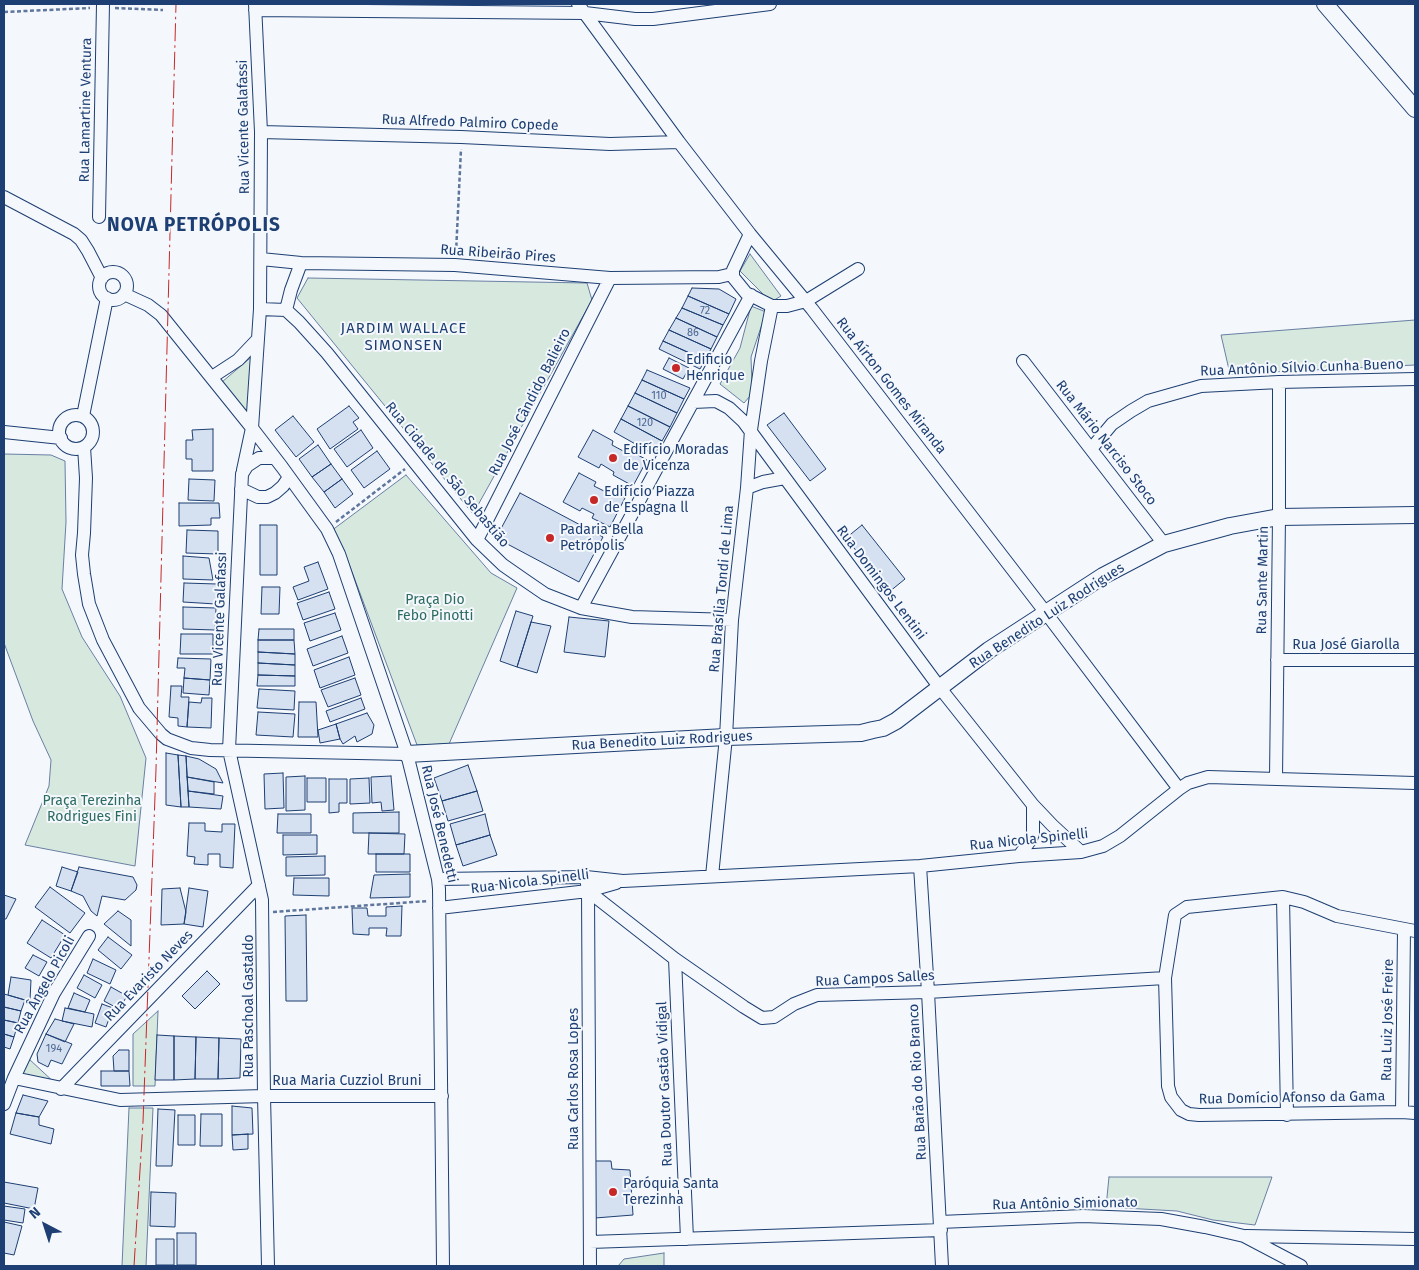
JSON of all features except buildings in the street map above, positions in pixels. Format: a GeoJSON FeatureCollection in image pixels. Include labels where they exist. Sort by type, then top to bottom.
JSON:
{"type":"FeatureCollection","features":[{"type":"Feature","properties":{"kind":"street"},"geometry":{"type":"LineString","coordinates":[[255,7],[581,9],[635,19],[653,19],[770,4]]}},
{"type":"Feature","properties":{"kind":"street"},"geometry":{"type":"LineString","coordinates":[[1325,4],[1415,109]]}},
{"type":"Feature","properties":{"kind":"street","name":"Rua Lamartine Ventura"},"geometry":{"type":"LineString","coordinates":[[99,218],[103,6]]}},
{"type":"Feature","properties":{"kind":"street","name":"Rua Vicente Galafassi"},"geometry":{"type":"LineString","coordinates":[[242,474],[252,428],[260,309],[261,132],[255,7]]}},
{"type":"Feature","properties":{"kind":"street","name":"Rua Aírton Gomes Miranda"},"geometry":{"type":"LineString","coordinates":[[581,9],[679,142],[750,234],[806,301],[1179,789]]}},
{"type":"Feature","properties":{"kind":"street","name":"Rua Alfredo Palmiro Copede"},"geometry":{"type":"LineString","coordinates":[[261,132],[461,137],[610,144],[679,142]]}},
{"type":"Feature","properties":{"kind":"street"},"geometry":{"type":"LineString","coordinates":[[4,196],[74,234],[88,250],[102,278]]}},
{"type":"Feature","properties":{"kind":"street"},"geometry":{"type":"LineString","coordinates":[[750,234],[732,274],[733,278],[740,287],[751,295],[772,306],[787,306],[806,301],[858,269]]}},
{"type":"Feature","properties":{"kind":"street","name":"Rua Ribeirão Pires"},"geometry":{"type":"LineString","coordinates":[[260,259],[301,263],[455,265],[610,278],[719,277],[732,274]]}},
{"type":"Feature","properties":{"kind":"street"},"geometry":{"type":"LineString","coordinates":[[260,309],[286,310],[301,263]]}},
{"type":"Feature","properties":{"kind":"street"},"geometry":{"type":"LineString","coordinates":[[114,272],[121,275],[126,282],[124,294],[116,299],[107,298],[100,291],[102,278],[114,272]]}},
{"type":"Feature","properties":{"kind":"street","name":"Rua José Cândido Balieiro"},"geometry":{"type":"LineString","coordinates":[[477,540],[610,278]]}},
{"type":"Feature","properties":{"kind":"street","name":"Rua José Benedetti"},"geometry":{"type":"LineString","coordinates":[[124,294],[148,305],[160,315],[276,458],[327,529],[339,554],[408,754],[438,878],[443,1266]]}},
{"type":"Feature","properties":{"kind":"street"},"geometry":{"type":"LineString","coordinates":[[581,608],[751,295]]}},
{"type":"Feature","properties":{"kind":"street"},"geometry":{"type":"LineString","coordinates":[[83,416],[107,298]]}},
{"type":"Feature","properties":{"kind":"street","name":"Rua Brasília Tondi de Lima"},"geometry":{"type":"LineString","coordinates":[[712,876],[726,737],[732,620],[747,488],[750,430],[772,306]]}},
{"type":"Feature","properties":{"kind":"street","name":"Rua Cidade de São Sebastião"},"geometry":{"type":"LineString","coordinates":[[286,310],[327,354],[477,540],[503,565],[526,581],[545,594],[581,608],[632,618],[732,620]]}},
{"type":"Feature","properties":{"kind":"street"},"geometry":{"type":"LineString","coordinates":[[212,377],[238,360],[258,339]]}},
{"type":"Feature","properties":{"kind":"street","name":"Rua Mário Narciso Stoco"},"geometry":{"type":"LineString","coordinates":[[1023,361],[1164,544]]}},
{"type":"Feature","properties":{"kind":"street","name":"Rua Antônio Sílvio Cunha Bueno"},"geometry":{"type":"LineString","coordinates":[[1091,449],[1112,424],[1148,401],[1202,386],[1415,379]]}},
{"type":"Feature","properties":{"kind":"street","name":"Rua Sante Martin"},"geometry":{"type":"LineString","coordinates":[[1276,778],[1279,382]]}},
{"type":"Feature","properties":{"kind":"street","name":"Rua Domingos Lentini"},"geometry":{"type":"LineString","coordinates":[[693,402],[716,401],[723,404],[737,415],[750,430],[940,688],[1033,805],[1081,852]]}},
{"type":"Feature","properties":{"kind":"street"},"geometry":{"type":"LineString","coordinates":[[77,415],[83,416],[91,423],[93,434],[88,444],[78,448],[68,446],[61,438],[60,427],[67,418],[77,415]]}},
{"type":"Feature","properties":{"kind":"street"},"geometry":{"type":"LineString","coordinates":[[4,432],[61,438]]}},
{"type":"Feature","properties":{"kind":"street","name":"Rua Benedito Luiz Rodrigues"},"geometry":{"type":"LineString","coordinates":[[84,447],[86,478],[82,555],[89,604],[103,640],[139,708],[161,734],[167,739],[191,748],[210,750],[408,754],[726,737],[862,733],[883,728],[896,721],[989,650],[1103,576],[1164,544],[1230,526],[1279,517],[1415,515]]}},
{"type":"Feature","properties":{"kind":"street"},"geometry":{"type":"LineString","coordinates":[[276,458],[259,458],[252,461],[242,474],[241,489],[258,498],[268,497],[283,486],[289,477]]}},
{"type":"Feature","properties":{"kind":"street"},"geometry":{"type":"LineString","coordinates":[[747,488],[785,478]]}},
{"type":"Feature","properties":{"kind":"street","name":"Rua Vicente Galafassi"},"geometry":{"type":"LineString","coordinates":[[229,750],[241,489]]}},
{"type":"Feature","properties":{"kind":"street","name":"Rua José Giarolla"},"geometry":{"type":"LineString","coordinates":[[1277,660],[1415,660]]}},
{"type":"Feature","properties":{"kind":"street","name":"Rua Paschoal Gastaldo"},"geometry":{"type":"LineString","coordinates":[[229,750],[259,885],[263,913],[264,1096],[268,1266]]}},
{"type":"Feature","properties":{"kind":"street","name":"Rua Nicola Spinelli"},"geometry":{"type":"LineString","coordinates":[[438,878],[586,877],[623,881],[920,866],[1081,852],[1100,848],[1120,836],[1179,789],[1208,777],[1415,783]]}},
{"type":"Feature","properties":{"kind":"street"},"geometry":{"type":"LineString","coordinates":[[1020,856],[1033,834],[1033,805]]}},
{"type":"Feature","properties":{"kind":"street","name":"Rua Barão do Rio Branco"},"geometry":{"type":"LineString","coordinates":[[920,866],[942,1266]]}},
{"type":"Feature","properties":{"kind":"street"},"geometry":{"type":"LineString","coordinates":[[586,877],[588,891]]}},
{"type":"Feature","properties":{"kind":"street","name":"Rua Nicola Spinelli"},"geometry":{"type":"LineString","coordinates":[[439,904],[588,891],[623,881]]}},
{"type":"Feature","properties":{"kind":"street","name":"Rua Evaristo Neves"},"geometry":{"type":"LineString","coordinates":[[61,1089],[259,885]]}},
{"type":"Feature","properties":{"kind":"street","name":"Rua Campos Salles"},"geometry":{"type":"LineString","coordinates":[[588,891],[675,959],[762,1018],[774,1017],[794,1004],[818,995],[928,992],[1165,978]]}},
{"type":"Feature","properties":{"kind":"street","name":"Rua Carlos Rosa Lopes"},"geometry":{"type":"LineString","coordinates":[[588,891],[590,1266]]}},
{"type":"Feature","properties":{"kind":"street"},"geometry":{"type":"LineString","coordinates":[[1287,1115],[1283,897],[1304,902],[1336,916],[1410,930]]}},
{"type":"Feature","properties":{"kind":"street","name":"Rua Domício Afonso da Gama"},"geometry":{"type":"LineString","coordinates":[[1283,897],[1187,907],[1175,915],[1165,978],[1168,1086],[1175,1104],[1181,1110],[1199,1116],[1409,1112]]}},
{"type":"Feature","properties":{"kind":"street","name":"Rua Luiz José Freire"},"geometry":{"type":"LineString","coordinates":[[1409,1112],[1410,930]]}},
{"type":"Feature","properties":{"kind":"street","name":"Rua Ângelo Picoli"},"geometry":{"type":"LineString","coordinates":[[4,1104],[14,1078],[54,994],[89,936]]}},
{"type":"Feature","properties":{"kind":"street","name":"Rua Doutor Gastão Vidigal"},"geometry":{"type":"LineString","coordinates":[[675,959],[687,1239]]}},
{"type":"Feature","properties":{"kind":"street","name":"Rua Maria Cuzziol Bruni"},"geometry":{"type":"LineString","coordinates":[[14,1078],[120,1100],[264,1096],[442,1096]]}},
{"type":"Feature","properties":{"kind":"street","name":"Rua Antônio Simionato"},"geometry":{"type":"LineString","coordinates":[[590,1242],[687,1239],[941,1226],[1083,1216],[1115,1216],[1160,1219],[1244,1236],[1301,1266]]}},
{"type":"Feature","properties":{"kind":"street"},"geometry":{"type":"LineString","coordinates":[[1244,1236],[1415,1239]]}},
{"type":"Feature","properties":{"kind":"path"},"geometry":{"type":"LineString","coordinates":[[4,12],[103,6],[163,10]]}},
{"type":"Feature","properties":{"kind":"path"},"geometry":{"type":"LineString","coordinates":[[455,265],[461,137]]}},
{"type":"Feature","properties":{"kind":"path"},"geometry":{"type":"LineString","coordinates":[[327,529],[414,462]]}},
{"type":"Feature","properties":{"kind":"path"},"geometry":{"type":"LineString","coordinates":[[263,913],[439,904]]}},
{"type":"Feature","properties":{"kind":"green space"},"geometry":{"type":"Polygon","coordinates":[[[750,254],[781,296],[771,302],[740,271],[750,254]]]}},
{"type":"Feature","properties":{"kind":"green space"},"geometry":{"type":"Polygon","coordinates":[[[308,278],[587,283],[592,300],[473,514],[297,298],[308,278]]]}},
{"type":"Feature","properties":{"kind":"green space"},"geometry":{"type":"Polygon","coordinates":[[[751,306],[766,312],[751,357],[752,385],[750,396],[744,403],[720,384],[740,348],[751,306]]]}},
{"type":"Feature","properties":{"kind":"green space"},"geometry":{"type":"Polygon","coordinates":[[[1415,320],[1415,365],[1230,374],[1221,335],[1415,320]]]}},
{"type":"Feature","properties":{"kind":"green space"},"geometry":{"type":"Polygon","coordinates":[[[255,354],[248,415],[222,382],[255,354]]]}},
{"type":"Feature","properties":{"kind":"green space","name":"Praça Terezinha Rodrigues Fini"},"geometry":{"type":"Polygon","coordinates":[[[4,454],[51,455],[65,461],[66,522],[62,589],[82,637],[120,696],[146,758],[135,866],[25,845],[49,786],[51,760],[33,721],[4,643],[4,454]]]}},
{"type":"Feature","properties":{"kind":"green space","name":"Praça Dio Febo Pinotti"},"geometry":{"type":"Polygon","coordinates":[[[406,475],[491,573],[517,588],[449,744],[417,745],[346,556],[331,531],[406,475]]]}},
{"type":"Feature","properties":{"kind":"green space"},"geometry":{"type":"Polygon","coordinates":[[[158,1011],[155,1086],[133,1086],[133,1034],[158,1011]]]}},
{"type":"Feature","properties":{"kind":"green space"},"geometry":{"type":"Polygon","coordinates":[[[29,1059],[56,1084],[21,1074],[29,1059]]]}},
{"type":"Feature","properties":{"kind":"green space"},"geometry":{"type":"Polygon","coordinates":[[[129,1108],[153,1108],[146,1266],[122,1266],[129,1108]]]}},
{"type":"Feature","properties":{"kind":"green space"},"geometry":{"type":"Polygon","coordinates":[[[1109,1177],[1272,1177],[1255,1225],[1213,1220],[1177,1211],[1106,1207],[1109,1177]]]}},
{"type":"Feature","properties":{"kind":"green space"},"geometry":{"type":"Polygon","coordinates":[[[664,1253],[664,1266],[618,1266],[624,1259],[664,1253]]]}},
{"type":"Feature","properties":{"kind":"power"},"geometry":{"type":"LineString","coordinates":[[134,1266],[143,1122],[156,769],[176,4]]}},
{"type":"Feature","properties":{"kind":"place","name":"Edificio Henrique"},"geometry":{"type":"Point","coordinates":[676,368]}},
{"type":"Feature","properties":{"kind":"place","name":"Edifício Moradas de Vicenza"},"geometry":{"type":"Point","coordinates":[613,458]}},
{"type":"Feature","properties":{"kind":"place","name":"Edifício Piazza de Espagna ll"},"geometry":{"type":"Point","coordinates":[594,500]}},
{"type":"Feature","properties":{"kind":"place","name":"Padaria Bella Petrópolis"},"geometry":{"type":"Point","coordinates":[550,538]}},
{"type":"Feature","properties":{"kind":"place","name":"Paróquia Santa Terezinha"},"geometry":{"type":"Point","coordinates":[613,1192]}},
{"type":"Feature","properties":{"kind":"district","name":"NOVA PETRÓPOLIS"},"geometry":{"type":"Point","coordinates":[194,226]}},
{"type":"Feature","properties":{"kind":"district","name":"JARDIM WALLACE SIMONSEN"},"geometry":{"type":"Point","coordinates":[404,338]}}]}
